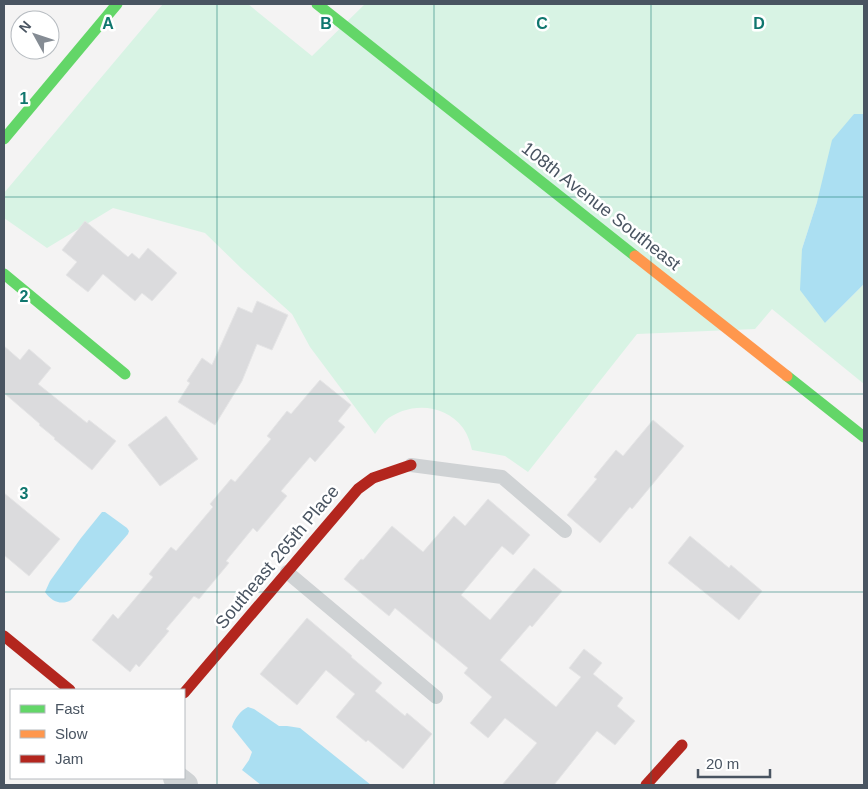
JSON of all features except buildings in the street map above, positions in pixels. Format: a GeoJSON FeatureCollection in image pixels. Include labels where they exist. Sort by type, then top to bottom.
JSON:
{"type":"FeatureCollection","features":[{"type":"Feature","properties":{"kind":"street"},"geometry":{"type":"LineString","coordinates":[[4,139],[117,4]]}},
{"type":"Feature","properties":{"kind":"street","name":"108th Avenue Southeast"},"geometry":{"type":"LineString","coordinates":[[317,4],[864,436]]}},
{"type":"Feature","properties":{"kind":"street"},"geometry":{"type":"LineString","coordinates":[[4,274],[125,374]]}},
{"type":"Feature","properties":{"kind":"street","name":"Southeast 265th Place"},"geometry":{"type":"LineString","coordinates":[[185,692],[358,489],[373,478],[412,464]]}},
{"type":"Feature","properties":{"kind":"street"},"geometry":{"type":"LineString","coordinates":[[4,636],[69,689]]}},
{"type":"Feature","properties":{"kind":"street"},"geometry":{"type":"LineString","coordinates":[[646,785],[682,745]]}},
{"type":"Feature","properties":{"kind":"lane"},"geometry":{"type":"LineString","coordinates":[[412,464],[502,477],[565,531]]}},
{"type":"Feature","properties":{"kind":"lane"},"geometry":{"type":"LineString","coordinates":[[287,572],[436,697]]}},
{"type":"Feature","properties":{"kind":"green space"},"geometry":{"type":"Polygon","coordinates":[[[163,4],[248,4],[312,56],[365,4],[864,4],[864,114],[854,114],[817,202],[802,249],[825,323],[864,284],[864,384],[772,309],[755,329],[637,334],[528,472],[505,456],[472,450],[463,428],[446,414],[436,410],[415,408],[404,411],[385,421],[375,434],[310,347],[292,314],[205,233],[113,208],[47,248],[4,218],[4,193],[163,4]]]}},
{"type":"Feature","properties":{"kind":"water"},"geometry":{"type":"Polygon","coordinates":[[[854,114],[864,114],[864,284],[825,323],[800,290],[802,249],[817,202],[832,140],[854,114]]]}},
{"type":"Feature","properties":{"kind":"water"},"geometry":{"type":"Polygon","coordinates":[[[102,512],[105,512],[127,528],[128,534],[71,600],[64,603],[53,600],[45,592],[50,581],[102,512]]]}},
{"type":"Feature","properties":{"kind":"water"},"geometry":{"type":"Polygon","coordinates":[[[248,707],[279,726],[300,728],[371,785],[261,785],[242,770],[252,752],[232,727],[238,715],[248,707]]]}},
{"type":"Feature","properties":{"kind":"traffic: fast"},"geometry":{"type":"LineString","coordinates":[[4,139],[117,4]]}},
{"type":"Feature","properties":{"kind":"traffic: fast"},"geometry":{"type":"LineString","coordinates":[[317,4],[635,256]]}},
{"type":"Feature","properties":{"kind":"traffic: fast"},"geometry":{"type":"LineString","coordinates":[[4,274],[125,374]]}},
{"type":"Feature","properties":{"kind":"traffic: fast"},"geometry":{"type":"LineString","coordinates":[[787,376],[864,437]]}},
{"type":"Feature","properties":{"kind":"traffic: slow"},"geometry":{"type":"LineString","coordinates":[[635,256],[787,376]]}},
{"type":"Feature","properties":{"kind":"traffic: jam"},"geometry":{"type":"LineString","coordinates":[[185,692],[358,489],[373,478],[411,465]]}},
{"type":"Feature","properties":{"kind":"traffic: jam"},"geometry":{"type":"LineString","coordinates":[[4,636],[69,689]]}},
{"type":"Feature","properties":{"kind":"traffic: jam"},"geometry":{"type":"LineString","coordinates":[[646,785],[682,745]]}}]}
